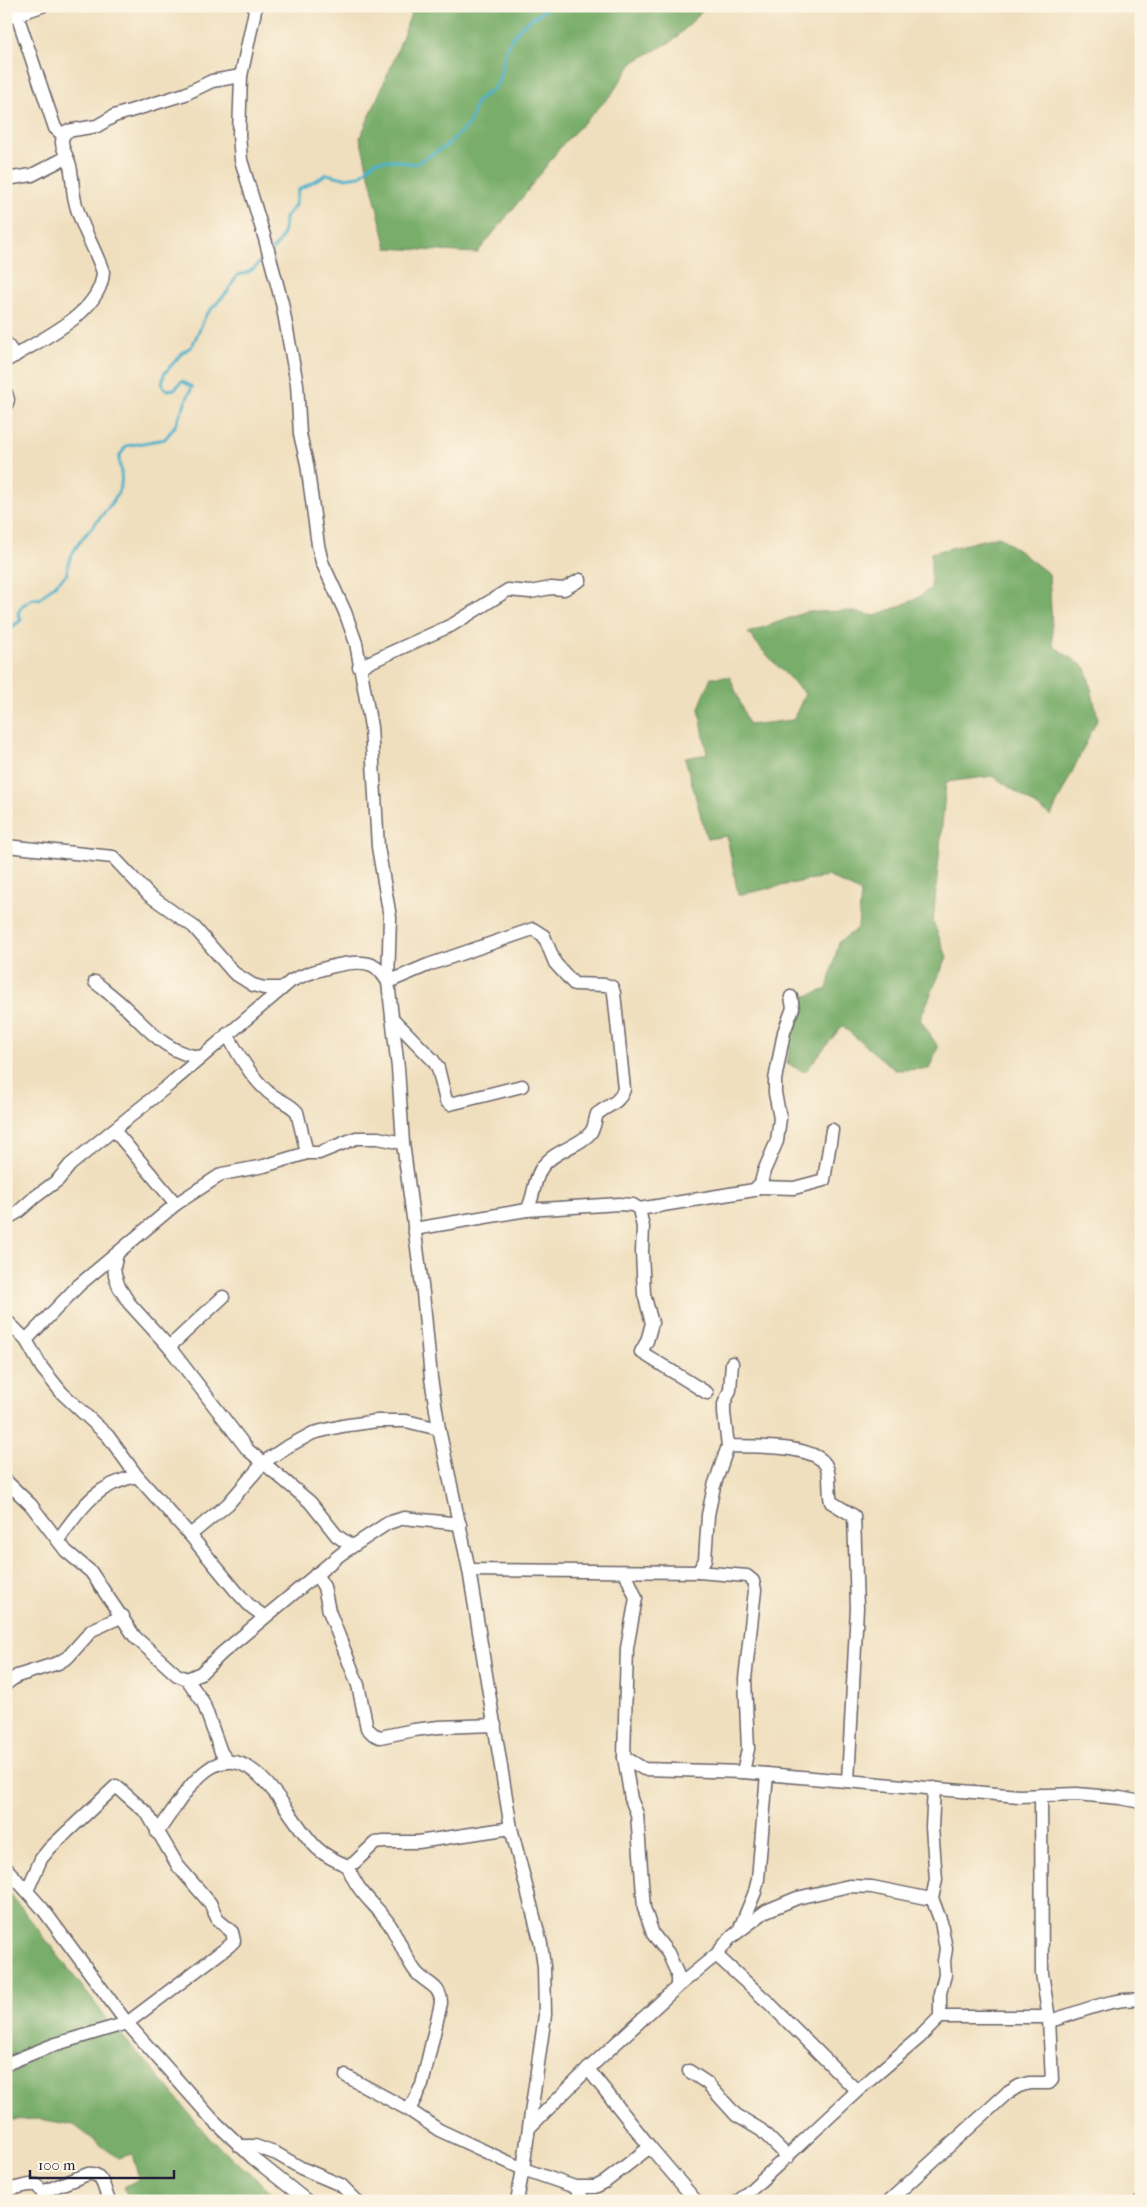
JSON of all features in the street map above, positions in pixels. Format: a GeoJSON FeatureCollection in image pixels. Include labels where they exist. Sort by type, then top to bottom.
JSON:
{"type":"FeatureCollection","features":[{"type":"Feature","properties":{"kind":"street"},"geometry":{"type":"LineString","coordinates":[[42,6],[12,17],[55,128],[63,135]]}},
{"type":"Feature","properties":{"kind":"street"},"geometry":{"type":"LineString","coordinates":[[256,6],[241,76],[239,135],[241,160],[282,303],[297,384],[300,434],[308,464],[318,545],[322,562],[356,643],[358,667],[371,726],[378,847],[390,917],[388,982],[403,1143],[423,1293],[431,1378],[439,1429],[469,1570],[510,1828],[541,1944],[544,1967],[544,2015],[530,2127],[517,2201]]}},
{"type":"Feature","properties":{"kind":"street"},"geometry":{"type":"LineString","coordinates":[[6,343],[10,358],[61,329],[94,298],[103,282],[104,272],[75,201],[69,163],[61,141],[63,135],[66,132],[97,126],[114,116],[185,94],[212,81],[241,76]]}},
{"type":"Feature","properties":{"kind":"street"},"geometry":{"type":"LineString","coordinates":[[6,179],[32,175],[66,158]]}},
{"type":"Feature","properties":{"kind":"street"},"geometry":{"type":"LineString","coordinates":[[6,393],[8,400],[6,404]]}},
{"type":"Feature","properties":{"kind":"street"},"geometry":{"type":"LineString","coordinates":[[358,667],[452,625],[508,590],[530,592],[551,588],[564,589],[580,580]]}},
{"type":"Feature","properties":{"kind":"street"},"geometry":{"type":"LineString","coordinates":[[6,846],[113,858],[149,895],[194,927],[234,972],[253,986],[281,988]]}},
{"type":"Feature","properties":{"kind":"street"},"geometry":{"type":"LineString","coordinates":[[388,982],[428,965],[533,929],[544,936],[555,962],[574,984],[606,985],[612,987],[624,1089],[622,1096],[617,1102],[598,1114],[593,1130],[588,1136],[552,1156],[547,1161],[537,1176],[532,1202],[528,1210]]}},
{"type":"Feature","properties":{"kind":"street"},"geometry":{"type":"LineString","coordinates":[[6,1219],[18,1212],[35,1196],[58,1180],[70,1165],[281,988],[299,977],[316,971],[363,962],[380,970],[388,982]]}},
{"type":"Feature","properties":{"kind":"street"},"geometry":{"type":"LineString","coordinates":[[96,982],[128,1010],[152,1035],[181,1053],[201,1057]]}},
{"type":"Feature","properties":{"kind":"street"},"geometry":{"type":"LineString","coordinates":[[759,1187],[777,1141],[780,1124],[775,1093],[776,1080],[784,1032],[793,1008],[791,997]]}},
{"type":"Feature","properties":{"kind":"street"},"geometry":{"type":"LineString","coordinates":[[392,1018],[433,1060],[438,1068],[446,1101],[450,1104],[522,1086]]}},
{"type":"Feature","properties":{"kind":"street"},"geometry":{"type":"LineString","coordinates":[[227,1034],[243,1062],[268,1092],[294,1107],[297,1112],[307,1153]]}},
{"type":"Feature","properties":{"kind":"street"},"geometry":{"type":"LineString","coordinates":[[114,1130],[176,1204]]}},
{"type":"Feature","properties":{"kind":"street"},"geometry":{"type":"LineString","coordinates":[[639,1209],[721,1194],[747,1192],[759,1187],[794,1188],[824,1180],[832,1130]]}},
{"type":"Feature","properties":{"kind":"street"},"geometry":{"type":"LineString","coordinates":[[26,1340],[79,1285],[176,1204],[222,1174],[264,1166],[307,1153],[319,1153],[356,1138],[366,1137],[403,1143]]}},
{"type":"Feature","properties":{"kind":"street"},"geometry":{"type":"LineString","coordinates":[[414,1229],[528,1210],[619,1204],[633,1205],[639,1209],[643,1227],[644,1294],[652,1323],[647,1341],[641,1352],[707,1393]]}},
{"type":"Feature","properties":{"kind":"street"},"geometry":{"type":"LineString","coordinates":[[117,1254],[114,1267],[119,1287],[129,1303],[169,1346],[248,1450],[310,1502],[337,1536],[352,1546]]}},
{"type":"Feature","properties":{"kind":"street"},"geometry":{"type":"LineString","coordinates":[[169,1346],[223,1297]]}},
{"type":"Feature","properties":{"kind":"street"},"geometry":{"type":"LineString","coordinates":[[6,1320],[26,1340],[48,1377],[62,1393],[108,1436],[137,1476],[190,1535],[236,1591],[250,1606],[265,1617]]}},
{"type":"Feature","properties":{"kind":"street"},"geometry":{"type":"LineString","coordinates":[[698,1572],[705,1560],[708,1515],[714,1486],[728,1446],[724,1404],[730,1390],[732,1363]]}},
{"type":"Feature","properties":{"kind":"street"},"geometry":{"type":"LineString","coordinates":[[190,1535],[228,1504],[264,1462],[313,1433],[342,1426],[395,1421],[416,1423],[439,1429]]}},
{"type":"Feature","properties":{"kind":"street"},"geometry":{"type":"LineString","coordinates":[[728,1446],[805,1451],[827,1466],[831,1502],[854,1516],[857,1608],[848,1781]]}},
{"type":"Feature","properties":{"kind":"street"},"geometry":{"type":"LineString","coordinates":[[58,1540],[78,1511],[90,1499],[116,1480],[137,1476]]}},
{"type":"Feature","properties":{"kind":"street"},"geometry":{"type":"LineString","coordinates":[[6,1481],[23,1495],[66,1551],[91,1572],[142,1643],[177,1676],[187,1679],[203,1702],[221,1752],[228,1762]]}},
{"type":"Feature","properties":{"kind":"street"},"geometry":{"type":"LineString","coordinates":[[187,1679],[209,1668],[222,1653],[352,1546],[397,1519],[404,1518],[460,1524]]}},
{"type":"Feature","properties":{"kind":"street"},"geometry":{"type":"LineString","coordinates":[[469,1570],[698,1572],[747,1576],[752,1581],[755,1590],[746,1679],[748,1749],[744,1772]]}},
{"type":"Feature","properties":{"kind":"street"},"geometry":{"type":"LineString","coordinates":[[625,1572],[636,1598],[627,1648],[624,1757],[631,1799],[637,1814],[644,1908],[653,1934],[668,1954],[677,1973],[677,1987]]}},
{"type":"Feature","properties":{"kind":"street"},"geometry":{"type":"LineString","coordinates":[[316,1574],[324,1587],[329,1611],[358,1685],[368,1728],[373,1734],[380,1737],[439,1727],[495,1726]]}},
{"type":"Feature","properties":{"kind":"street"},"geometry":{"type":"LineString","coordinates":[[6,1684],[17,1676],[58,1663],[68,1657],[92,1630],[123,1616]]}},
{"type":"Feature","properties":{"kind":"street"},"geometry":{"type":"LineString","coordinates":[[624,1757],[644,1769],[744,1772],[1019,1796],[1077,1794],[1141,1802]]}},
{"type":"Feature","properties":{"kind":"street"},"geometry":{"type":"LineString","coordinates":[[157,1833],[199,1776],[214,1766],[228,1762],[252,1768],[272,1790],[317,1849],[348,1866],[353,1881],[391,1926],[416,1971],[437,1988],[441,1994],[441,2003],[422,2085],[409,2110]]}},
{"type":"Feature","properties":{"kind":"street"},"geometry":{"type":"LineString","coordinates":[[739,1930],[752,1900],[758,1879],[767,1774]]}},
{"type":"Feature","properties":{"kind":"street"},"geometry":{"type":"LineString","coordinates":[[6,2064],[53,2045],[127,2023],[234,1941],[232,1932],[218,1920],[210,1903],[178,1866],[147,1813],[116,1786],[41,1858],[27,1891]]}},
{"type":"Feature","properties":{"kind":"street"},"geometry":{"type":"LineString","coordinates":[[739,2201],[940,2017],[946,1949],[941,1922],[932,1898],[936,1880],[932,1827],[934,1788]]}},
{"type":"Feature","properties":{"kind":"street"},"geometry":{"type":"LineString","coordinates":[[889,2201],[1006,2094],[1024,2084],[1049,2083],[1052,2080],[1049,2018],[1042,1973],[1041,1795]]}},
{"type":"Feature","properties":{"kind":"street"},"geometry":{"type":"LineString","coordinates":[[348,1866],[375,1844],[384,1842],[418,1842],[510,1828]]}},
{"type":"Feature","properties":{"kind":"street"},"geometry":{"type":"LineString","coordinates":[[6,1868],[57,1928],[127,2023],[239,2146],[307,2201]]}},
{"type":"Feature","properties":{"kind":"street"},"geometry":{"type":"LineString","coordinates":[[530,2127],[588,2069],[677,1987],[716,1955],[739,1930],[766,1912],[789,1901],[849,1886],[872,1887],[932,1898]]}},
{"type":"Feature","properties":{"kind":"street"},"geometry":{"type":"LineString","coordinates":[[716,1955],[770,2004],[857,2091]]}},
{"type":"Feature","properties":{"kind":"street"},"geometry":{"type":"LineString","coordinates":[[940,2017],[1049,2018],[1054,2020],[1116,2002],[1132,1999],[1141,2000]]}},
{"type":"Feature","properties":{"kind":"street"},"geometry":{"type":"LineString","coordinates":[[588,2069],[696,2201]]}},
{"type":"Feature","properties":{"kind":"street"},"geometry":{"type":"LineString","coordinates":[[689,2070],[707,2084],[736,2116],[755,2124],[788,2157]]}},
{"type":"Feature","properties":{"kind":"street"},"geometry":{"type":"LineString","coordinates":[[346,2076],[409,2110],[438,2130],[523,2169],[575,2187],[595,2187],[605,2182],[650,2147]]}},
{"type":"Feature","properties":{"kind":"street"},"geometry":{"type":"LineString","coordinates":[[239,2146],[255,2146],[277,2154],[301,2168],[341,2185],[357,2201]]}},
{"type":"Feature","properties":{"kind":"street"},"geometry":{"type":"LineString","coordinates":[[6,2190],[37,2185],[44,2196],[88,2174],[95,2173],[100,2176],[109,2201]]}},
{"type":"Feature","properties":{"kind":"street"},"geometry":{"type":"LineString","coordinates":[[575,2187],[584,2201]]}},
{"type":"Feature","properties":{"kind":"green space"},"geometry":{"type":"Polygon","coordinates":[[[414,6],[707,6],[674,40],[633,62],[611,95],[562,145],[477,253],[387,248],[360,138],[393,62],[414,6]]]}},
{"type":"Feature","properties":{"kind":"green space"},"geometry":{"type":"Polygon","coordinates":[[[999,536],[1049,574],[1053,646],[1086,668],[1098,718],[1051,816],[993,776],[946,782],[933,922],[947,957],[920,1019],[938,1047],[929,1069],[895,1070],[842,1026],[805,1072],[787,1064],[798,999],[827,989],[839,942],[858,928],[861,893],[828,876],[738,895],[727,836],[707,839],[685,758],[707,754],[699,708],[711,677],[730,677],[749,725],[793,720],[805,694],[748,633],[806,612],[848,611],[875,616],[914,600],[931,588],[931,553],[999,536]]]}},
{"type":"Feature","properties":{"kind":"green space"},"geometry":{"type":"Polygon","coordinates":[[[6,1888],[107,2019],[161,2079],[210,2139],[282,2201],[129,2201],[124,2187],[139,2179],[132,2154],[118,2158],[74,2125],[39,2119],[8,2120],[6,1888]]]}},
{"type":"Feature","properties":{"kind":"waterway"},"geometry":{"type":"LineString","coordinates":[[272,250],[281,240],[285,218],[295,205],[298,190],[327,174],[344,178],[360,176],[375,161],[392,160],[415,164],[446,146],[469,124],[477,101],[494,88],[499,80],[507,46],[521,26],[550,6]]}},
{"type":"Feature","properties":{"kind":"waterway"},"geometry":{"type":"LineString","coordinates":[[6,632],[21,620],[18,613],[22,606],[32,599],[39,599],[67,574],[69,562],[74,551],[109,507],[116,495],[121,484],[119,457],[126,446],[165,439],[175,426],[192,387],[182,381],[175,389],[167,390],[162,385],[164,374],[182,353],[192,346],[206,315],[228,291],[237,275],[251,271],[265,255]]}}]}
